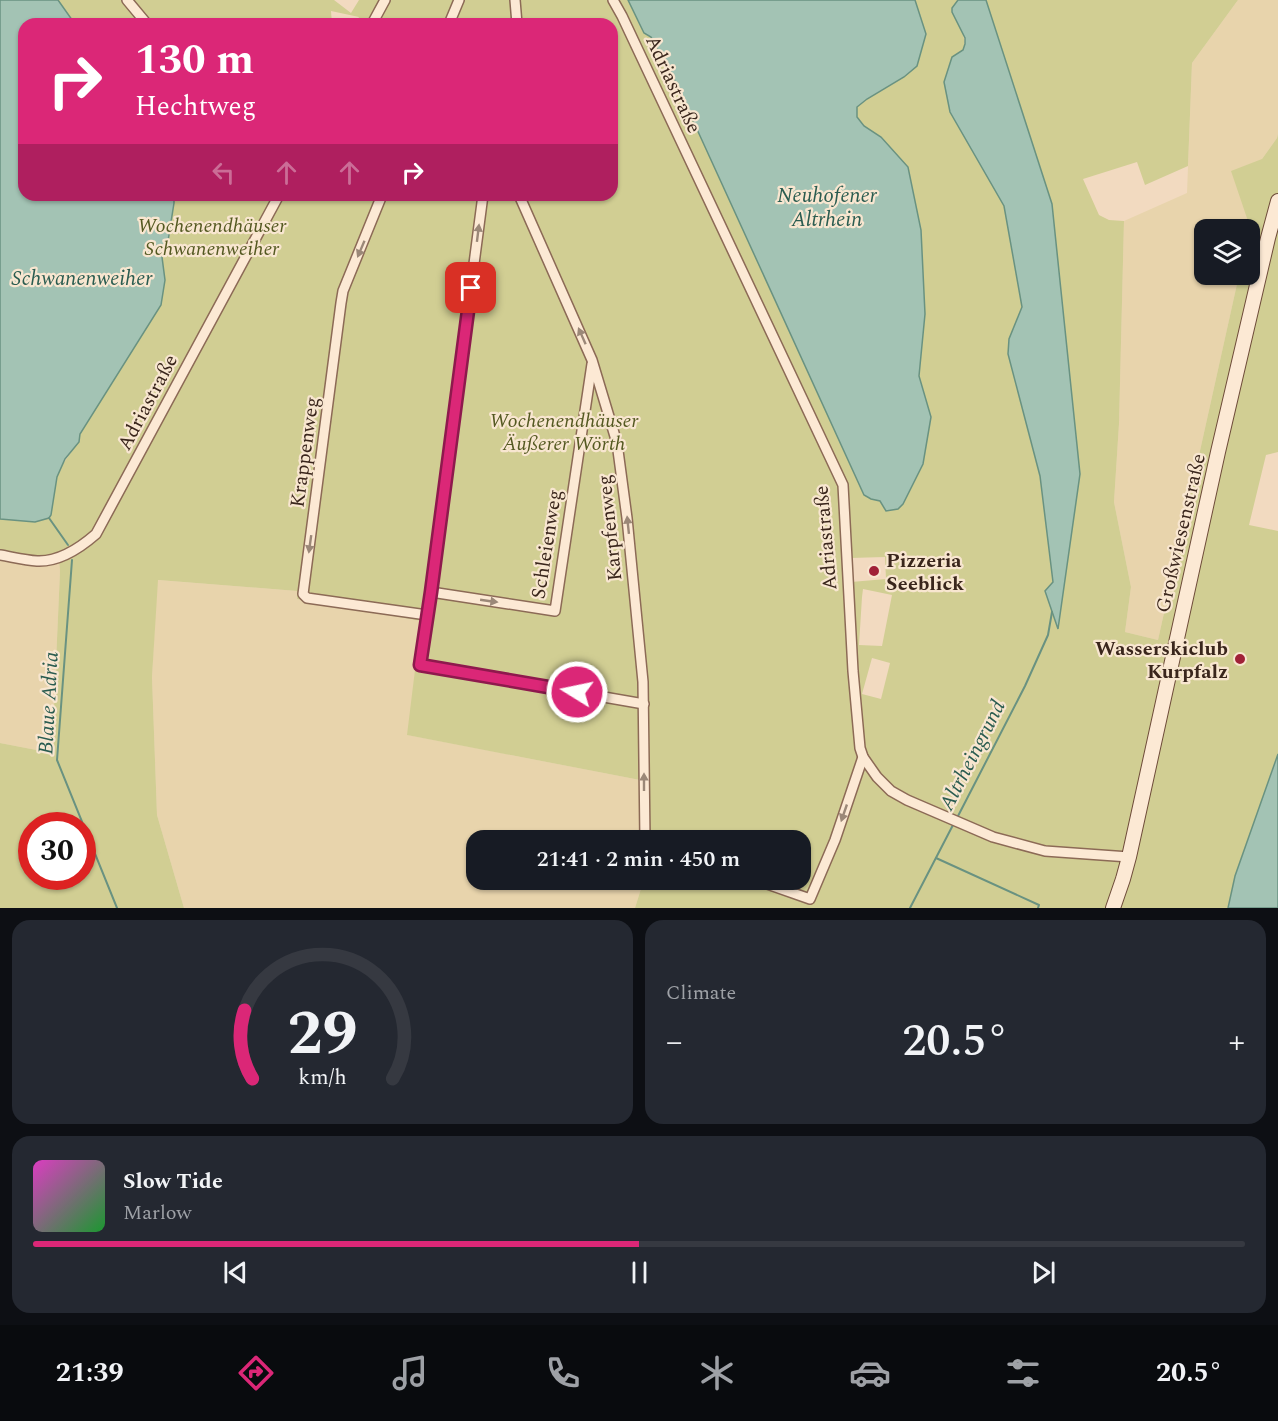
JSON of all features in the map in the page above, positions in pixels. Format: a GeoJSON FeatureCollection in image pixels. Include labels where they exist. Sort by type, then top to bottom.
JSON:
{"type":"FeatureCollection","features":[{"type":"Feature","properties":{"kind":"street"},"geometry":{"type":"LineString","coordinates":[[127,0],[142,18]]}},
{"type":"Feature","properties":{"kind":"street"},"geometry":{"type":"LineString","coordinates":[[375,18],[385,0]]}},
{"type":"Feature","properties":{"kind":"street"},"geometry":{"type":"LineString","coordinates":[[452,18],[459,0]]}},
{"type":"Feature","properties":{"kind":"street"},"geometry":{"type":"LineString","coordinates":[[515,0],[516,18]]}},
{"type":"Feature","properties":{"kind":"street","name":"Adriastraße"},"geometry":{"type":"LineString","coordinates":[[613,0],[843,485],[853,671],[860,748],[863,757],[877,777],[891,791],[906,800],[993,837],[1045,851],[1129,857]]}},
{"type":"Feature","properties":{"kind":"street","name":"Adriastraße"},"geometry":{"type":"LineString","coordinates":[[0,555],[39,561],[58,558],[80,548],[96,534],[276,201]]}},
{"type":"Feature","properties":{"kind":"street","name":"Krappenweg"},"geometry":{"type":"LineString","coordinates":[[380,201],[343,291],[303,594],[307,598],[428,615]]}},
{"type":"Feature","properties":{"kind":"street"},"geometry":{"type":"LineString","coordinates":[[482,201],[420,665],[644,704]]}},
{"type":"Feature","properties":{"kind":"street","name":"Karpfenweg"},"geometry":{"type":"LineString","coordinates":[[522,201],[592,360],[611,422],[621,467],[642,670],[645,830]]}},
{"type":"Feature","properties":{"kind":"street","name":"Großwiesenstraße"},"geometry":{"type":"LineString","coordinates":[[1113,908],[1129,857],[1218,452],[1278,201]]}},
{"type":"Feature","properties":{"kind":"street","name":"Schleienweg"},"geometry":{"type":"LineString","coordinates":[[431,592],[555,611],[592,360]]}},
{"type":"Feature","properties":{"kind":"street"},"geometry":{"type":"LineString","coordinates":[[784,890],[810,899],[835,840],[863,757]]}},
{"type":"Feature","properties":{"kind":"shaded area"},"geometry":{"type":"Polygon","coordinates":[[[1238,0],[1278,0],[1278,134],[1262,159],[1251,219],[1194,219],[1194,285],[1237,285],[1158,640],[1125,632],[1131,587],[1114,502],[1119,424],[1124,221],[1187,193],[1192,63],[1238,0]]]}},
{"type":"Feature","properties":{"kind":"shaded area"},"geometry":{"type":"Polygon","coordinates":[[[0,557],[59,560],[52,753],[0,743],[0,557]]]}},
{"type":"Feature","properties":{"kind":"shaded area"},"geometry":{"type":"Polygon","coordinates":[[[157,580],[297,591],[297,599],[421,621],[408,735],[640,780],[642,830],[466,830],[466,890],[641,890],[635,908],[184,908],[157,815],[152,677],[157,580]]]}},
{"type":"Feature","properties":{"kind":"green space"},"geometry":{"type":"Polygon","coordinates":[[[58,0],[334,0],[351,13],[359,0],[628,0],[644,33],[651,37],[669,68],[864,494],[903,504],[923,464],[931,417],[919,376],[925,314],[921,230],[908,167],[881,137],[864,126],[857,117],[857,107],[926,34],[915,0],[958,0],[952,12],[962,31],[964,45],[950,112],[1004,206],[1022,308],[1009,339],[1008,354],[1040,476],[1053,582],[1045,591],[1058,627],[1052,204],[986,0],[1238,0],[1192,63],[1188,166],[1145,185],[1137,162],[1083,179],[1099,215],[1109,220],[1124,221],[1119,424],[1114,502],[1131,587],[1125,632],[1158,640],[1237,285],[1260,285],[1260,219],[1247,219],[1231,171],[1262,159],[1278,134],[1278,452],[1266,455],[1249,525],[1278,531],[1278,754],[1235,876],[1228,908],[635,908],[641,890],[811,890],[811,830],[642,830],[640,780],[407,735],[421,621],[297,599],[297,591],[158,580],[152,677],[157,815],[184,908],[0,908],[0,743],[52,753],[60,571],[59,560],[0,557],[0,519],[35,522],[51,515],[59,470],[76,445],[165,280],[162,257],[168,241],[174,201],[618,201],[618,18],[359,17],[331,11],[332,18],[71,18],[58,0]],[[885,557],[850,558],[851,582],[886,579],[885,557]],[[863,589],[859,645],[882,646],[892,595],[863,589]],[[872,658],[862,694],[881,699],[890,663],[872,658]]]}},
{"type":"Feature","properties":{"kind":"water","name":"Schwanenweiher"},"geometry":{"type":"Polygon","coordinates":[[[0,0],[58,0],[71,18],[18,18],[18,201],[174,201],[174,203],[168,241],[162,257],[165,280],[161,305],[80,434],[79,442],[65,459],[57,477],[51,515],[49,518],[35,522],[0,519],[0,0]]]}},
{"type":"Feature","properties":{"kind":"water","name":"Neuhofener Altrhein"},"geometry":{"type":"Polygon","coordinates":[[[628,0],[915,0],[926,34],[917,66],[857,107],[857,117],[864,126],[881,137],[908,167],[921,230],[925,314],[919,376],[931,417],[923,464],[903,504],[898,509],[886,511],[880,501],[864,495],[669,68],[651,37],[644,33],[628,0]]]}},
{"type":"Feature","properties":{"kind":"water"},"geometry":{"type":"Polygon","coordinates":[[[958,0],[986,0],[1052,204],[1080,474],[1058,629],[1045,591],[1053,582],[1040,476],[1008,354],[1009,339],[1022,307],[1004,206],[950,112],[944,82],[952,57],[963,50],[965,44],[965,38],[952,12],[958,0]]]}},
{"type":"Feature","properties":{"kind":"water"},"geometry":{"type":"Polygon","coordinates":[[[1278,754],[1278,908],[1228,908],[1235,876],[1278,754]]]}},
{"type":"Feature","properties":{"kind":"waterway","name":"Blaue Adria"},"geometry":{"type":"LineString","coordinates":[[49,518],[68,545]]}},
{"type":"Feature","properties":{"kind":"waterway","name":"Blaue Adria"},"geometry":{"type":"LineString","coordinates":[[72,560],[57,760],[117,908]]}},
{"type":"Feature","properties":{"kind":"waterway","name":"Altrheingrund"},"geometry":{"type":"LineString","coordinates":[[957,818],[1025,686],[1048,635],[1052,612]]}},
{"type":"Feature","properties":{"kind":"waterway","name":"Altrheingrund"},"geometry":{"type":"LineString","coordinates":[[910,908],[954,823]]}},
{"type":"Feature","properties":{"kind":"waterway"},"geometry":{"type":"LineString","coordinates":[[936,858],[1039,905],[1038,908]]}},
{"type":"Feature","properties":{"kind":"place","name":"Pizzeria Seeblick"},"geometry":{"type":"Point","coordinates":[874,571]}},
{"type":"Feature","properties":{"kind":"place","name":"Wasserskiclub Kurpfalz"},"geometry":{"type":"Point","coordinates":[1240,659]}},
{"type":"Feature","properties":{"kind":"route"},"geometry":{"type":"LineString","coordinates":[[471,288],[420,665],[577,692]]}},
{"type":"Feature","properties":{"kind":"park label","name":"Wochenendhäuser Schwanenweiher"},"geometry":{"type":"Point","coordinates":[212,236]}},
{"type":"Feature","properties":{"kind":"park label","name":"Wochenendhäuser Äußerer Wörth"},"geometry":{"type":"Point","coordinates":[564,432]}}]}
